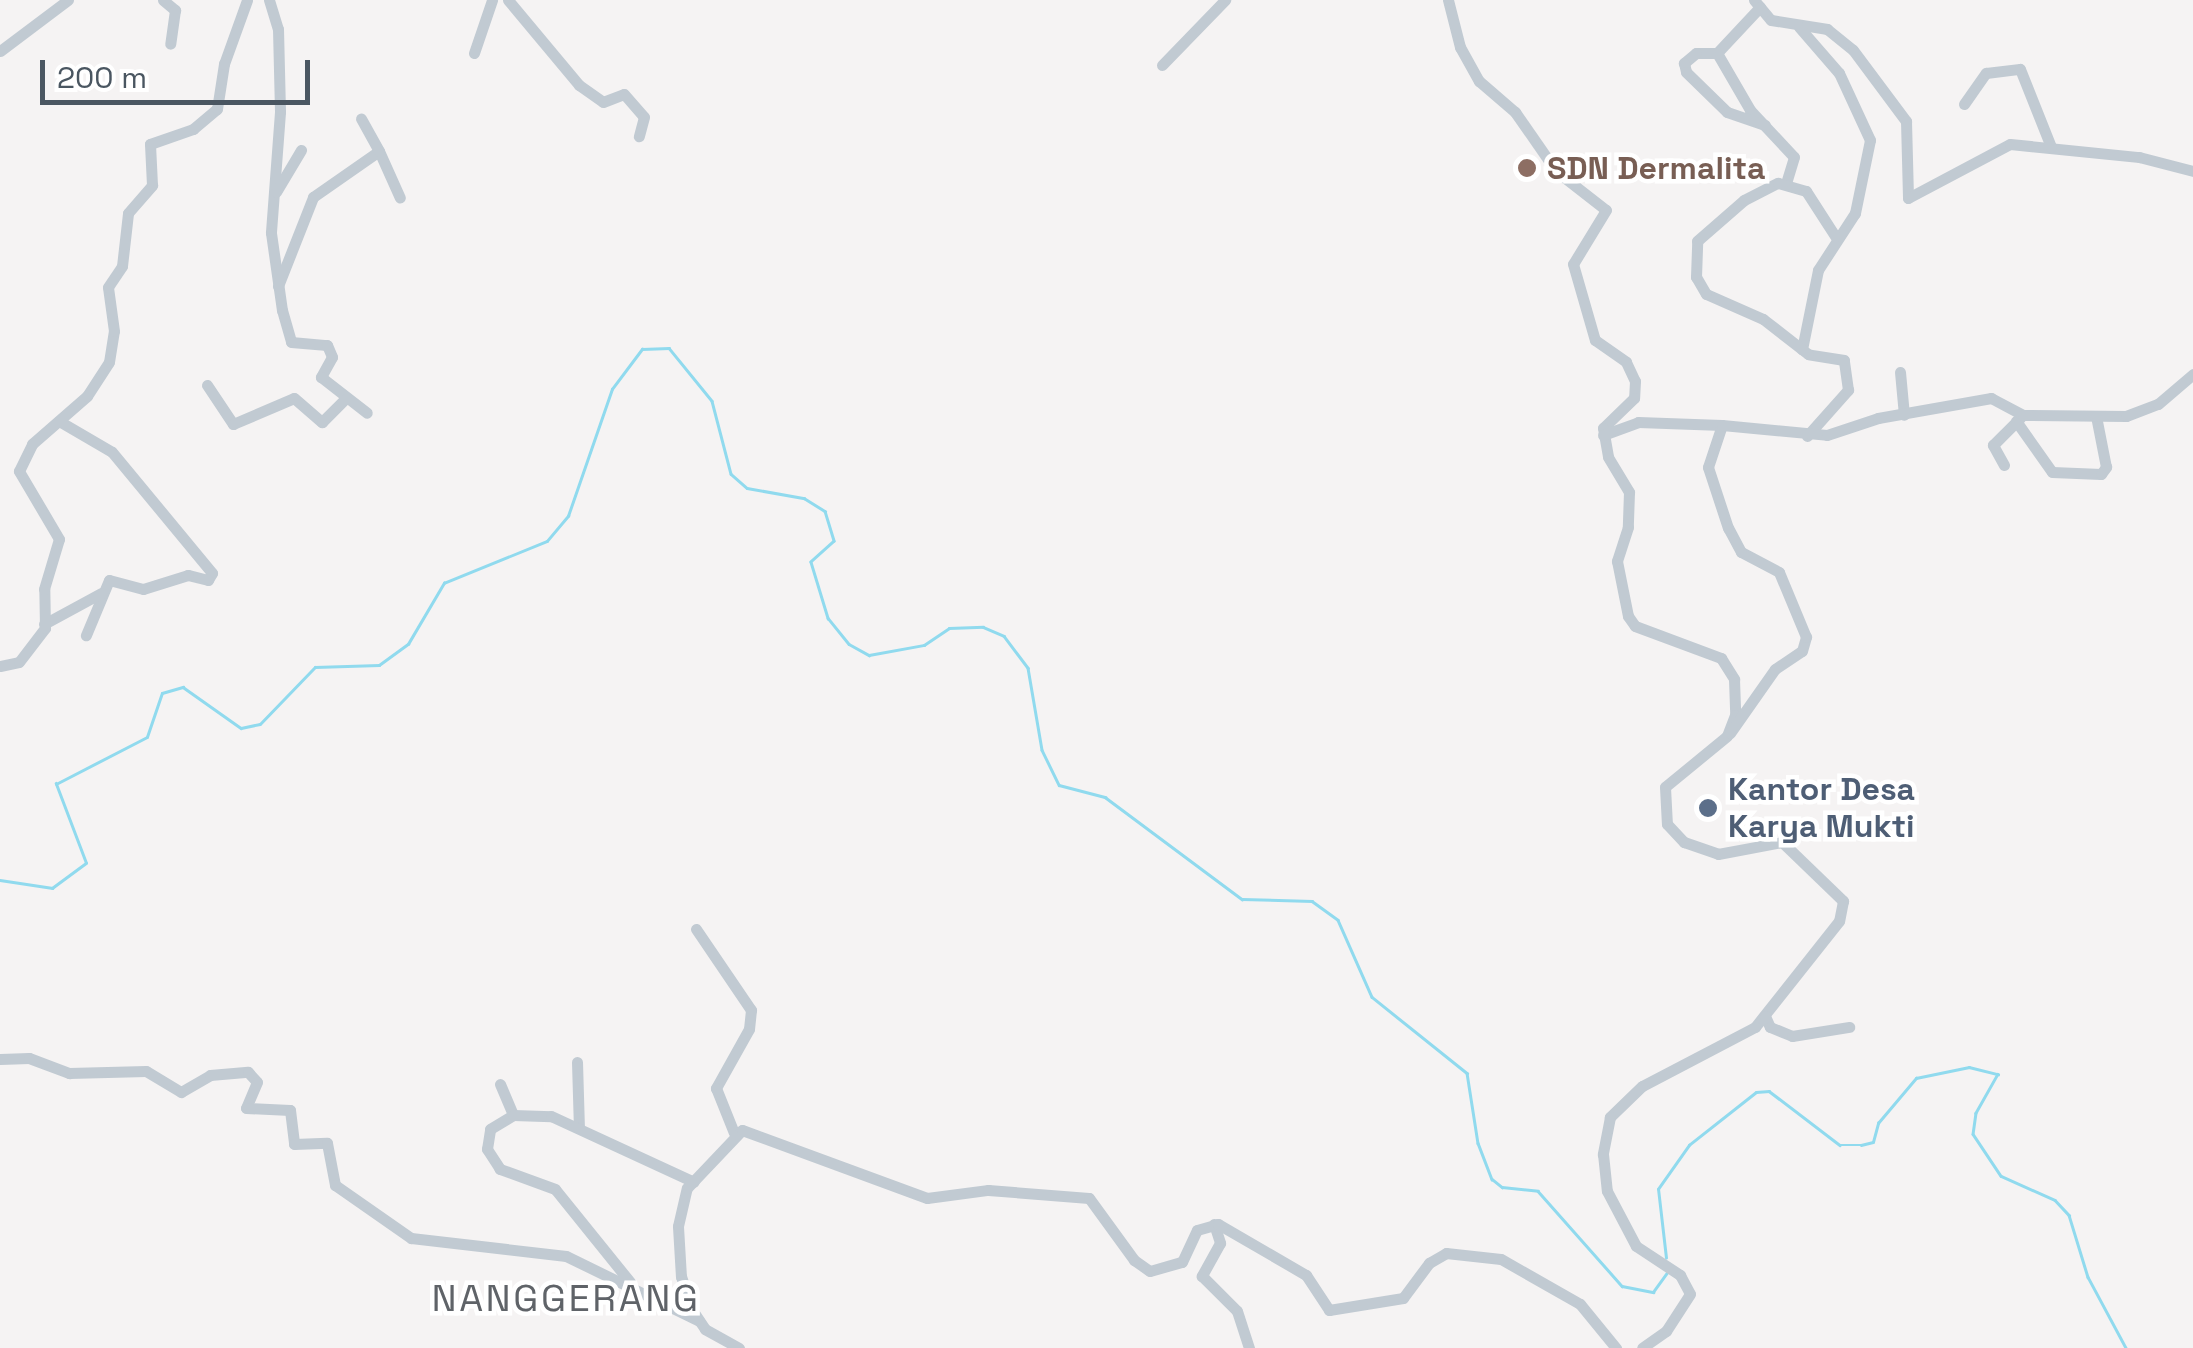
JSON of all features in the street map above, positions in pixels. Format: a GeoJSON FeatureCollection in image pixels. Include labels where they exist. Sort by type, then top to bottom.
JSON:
{"type":"FeatureCollection","features":[{"type":"Feature","properties":{"kind":"street"},"geometry":{"type":"LineString","coordinates":[[0,51],[68,0]]}},
{"type":"Feature","properties":{"kind":"street"},"geometry":{"type":"LineString","coordinates":[[163,0],[176,10],[170,44]]}},
{"type":"Feature","properties":{"kind":"street"},"geometry":{"type":"LineString","coordinates":[[44,624],[44,589],[58,532],[18,474],[32,444],[87,396],[112,356],[108,288],[122,266],[131,207],[152,184],[150,144],[193,129],[217,108],[224,64],[247,0]]}},
{"type":"Feature","properties":{"kind":"street"},"geometry":{"type":"LineString","coordinates":[[270,0],[278,29],[280,112],[274,195],[278,286],[292,342],[327,345],[332,356],[320,377],[366,412]]}},
{"type":"Feature","properties":{"kind":"street"},"geometry":{"type":"LineString","coordinates":[[474,53],[492,0]]}},
{"type":"Feature","properties":{"kind":"street"},"geometry":{"type":"LineString","coordinates":[[508,0],[579,85],[603,102],[624,94],[644,117],[639,136]]}},
{"type":"Feature","properties":{"kind":"street"},"geometry":{"type":"LineString","coordinates":[[1162,64],[1226,0]]}},
{"type":"Feature","properties":{"kind":"street"},"geometry":{"type":"LineString","coordinates":[[1448,0],[1460,47],[1478,82],[1515,112],[1556,171],[1606,210],[1573,261],[1595,340],[1626,362],[1635,381],[1634,398],[1608,420],[1603,435],[1629,492],[1628,527],[1617,560],[1628,616],[1635,626],[1681,638],[1726,662],[1736,695],[1727,736]]}},
{"type":"Feature","properties":{"kind":"street"},"geometry":{"type":"LineString","coordinates":[[1717,53],[1757,4],[1771,20],[1837,33],[1906,122],[1908,198],[2003,145],[2051,147],[2193,171]]}},
{"type":"Feature","properties":{"kind":"street"},"geometry":{"type":"LineString","coordinates":[[1798,26],[1839,73],[1870,140],[1855,213],[1835,236],[1818,270],[1802,349]]}},
{"type":"Feature","properties":{"kind":"street"},"geometry":{"type":"LineString","coordinates":[[1717,53],[1696,53],[1686,60],[1686,72],[1727,112],[1765,125]]}},
{"type":"Feature","properties":{"kind":"street"},"geometry":{"type":"LineString","coordinates":[[1717,53],[1765,125],[1794,157],[1786,183]]}},
{"type":"Feature","properties":{"kind":"street"},"geometry":{"type":"LineString","coordinates":[[1964,104],[1986,73],[2020,68],[2051,147]]}},
{"type":"Feature","properties":{"kind":"street"},"geometry":{"type":"LineString","coordinates":[[361,120],[400,198]]}},
{"type":"Feature","properties":{"kind":"street"},"geometry":{"type":"LineString","coordinates":[[274,195],[302,150]]}},
{"type":"Feature","properties":{"kind":"street"},"geometry":{"type":"LineString","coordinates":[[278,286],[313,197],[378,151]]}},
{"type":"Feature","properties":{"kind":"street"},"geometry":{"type":"LineString","coordinates":[[1807,436],[1849,386],[1842,358],[1802,349],[1764,319],[1709,297],[1696,277],[1698,236],[1764,188],[1786,183],[1817,203],[1835,236]]}},
{"type":"Feature","properties":{"kind":"street"},"geometry":{"type":"LineString","coordinates":[[1900,372],[1904,415]]}},
{"type":"Feature","properties":{"kind":"street"},"geometry":{"type":"LineString","coordinates":[[2004,465],[1993,445],[2020,418],[2096,416],[2149,409],[2193,374]]}},
{"type":"Feature","properties":{"kind":"street"},"geometry":{"type":"LineString","coordinates":[[208,384],[233,424],[294,398],[320,422],[346,399]]}},
{"type":"Feature","properties":{"kind":"street"},"geometry":{"type":"LineString","coordinates":[[1603,435],[1638,422],[1722,424],[1807,436],[1991,398],[2020,418],[2052,472],[2102,474],[2106,470],[2096,416]]}},
{"type":"Feature","properties":{"kind":"street"},"geometry":{"type":"LineString","coordinates":[[0,666],[19,662],[44,624],[100,594],[114,578],[144,589],[188,575],[208,580],[212,573],[112,452],[59,421]]}},
{"type":"Feature","properties":{"kind":"street"},"geometry":{"type":"LineString","coordinates":[[1642,1348],[1666,1331],[1689,1302],[1689,1285],[1636,1246],[1607,1191],[1603,1154],[1610,1117],[1642,1086],[1728,1046],[1765,1016],[1798,964],[1838,920],[1843,901],[1782,842],[1718,854],[1672,832],[1664,816],[1666,786],[1727,736],[1776,669],[1802,651],[1806,637],[1778,572],[1741,552],[1728,528],[1708,466],[1722,424]]}},
{"type":"Feature","properties":{"kind":"street"},"geometry":{"type":"LineString","coordinates":[[86,634],[100,613],[100,594]]}},
{"type":"Feature","properties":{"kind":"street"},"geometry":{"type":"LineString","coordinates":[[696,929],[751,1010],[750,1029],[716,1088],[734,1133]]}},
{"type":"Feature","properties":{"kind":"street"},"geometry":{"type":"LineString","coordinates":[[1765,1016],[1770,1027],[1792,1036],[1848,1027]]}},
{"type":"Feature","properties":{"kind":"street"},"geometry":{"type":"LineString","coordinates":[[0,1060],[29,1058],[69,1073],[146,1071],[181,1092],[210,1075],[248,1072],[257,1082],[246,1108],[290,1110],[294,1144],[326,1142],[335,1185],[416,1241],[472,1240],[566,1256],[632,1286],[662,1308],[700,1321],[740,1348]]}},
{"type":"Feature","properties":{"kind":"street"},"geometry":{"type":"LineString","coordinates":[[577,1062],[579,1128]]}},
{"type":"Feature","properties":{"kind":"street"},"geometry":{"type":"LineString","coordinates":[[500,1084],[513,1115]]}},
{"type":"Feature","properties":{"kind":"street"},"geometry":{"type":"LineString","coordinates":[[632,1286],[554,1189],[508,1175],[491,1158],[490,1128],[513,1115],[551,1116],[694,1182]]}},
{"type":"Feature","properties":{"kind":"street"},"geometry":{"type":"LineString","coordinates":[[700,1321],[685,1293],[678,1211],[694,1182],[734,1133]]}},
{"type":"Feature","properties":{"kind":"street"},"geometry":{"type":"LineString","coordinates":[[734,1133],[754,1133],[927,1198],[988,1190],[1089,1198],[1134,1260],[1150,1271],[1182,1262],[1197,1230],[1214,1224],[1306,1275],[1328,1310],[1403,1298],[1429,1263],[1446,1253],[1501,1259],[1580,1304],[1616,1348]]}},
{"type":"Feature","properties":{"kind":"street"},"geometry":{"type":"LineString","coordinates":[[1214,1224],[1220,1243],[1202,1276],[1237,1311],[1249,1348]]}},
{"type":"Feature","properties":{"kind":"waterway"},"geometry":{"type":"LineString","coordinates":[[0,880],[52,888],[86,863],[56,784],[147,737],[162,693],[183,687],[241,728],[260,724],[315,667],[379,665],[408,644],[444,583],[547,541],[568,516],[612,389],[642,349],[669,348],[712,401],[731,474],[747,488],[804,498],[825,511],[834,541],[811,562],[828,618],[849,644],[869,655],[924,645],[949,628],[983,627],[1004,636],[1028,668],[1042,750],[1059,785],[1105,797],[1242,899],[1312,901],[1338,920],[1372,997],[1467,1073],[1478,1143],[1492,1179],[1502,1187],[1538,1191],[1622,1286],[1653,1292],[1668,1271]]}},
{"type":"Feature","properties":{"kind":"waterway"},"geometry":{"type":"LineString","coordinates":[[1666,1258],[1658,1189],[1689,1145],[1756,1092],[1769,1091],[1840,1145],[1861,1145],[1873,1142],[1878,1123],[1916,1078],[1969,1067],[1998,1074],[1976,1113],[1973,1134],[2001,1176],[2055,1200],[2069,1215],[2088,1277],[2126,1348]]}},
{"type":"Feature","properties":{"kind":"place","name":"SDN Dermalita"},"geometry":{"type":"Point","coordinates":[1527,168]}},
{"type":"Feature","properties":{"kind":"place","name":"Kantor Desa Karya Mukti"},"geometry":{"type":"Point","coordinates":[1708,808]}},
{"type":"Feature","properties":{"kind":"district","name":"NANGGERANG"},"geometry":{"type":"Point","coordinates":[566,1299]}}]}
